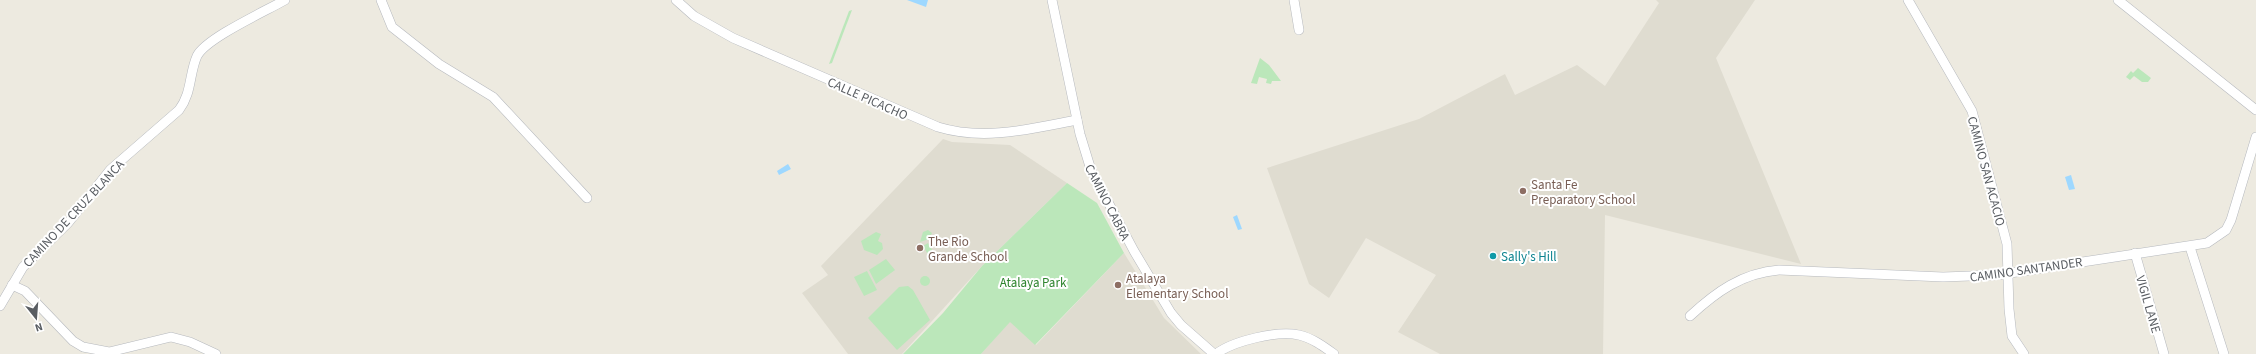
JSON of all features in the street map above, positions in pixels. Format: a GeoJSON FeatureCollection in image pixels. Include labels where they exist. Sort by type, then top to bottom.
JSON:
{"type":"FeatureCollection","features":[{"type":"Feature","properties":{"kind":"street","name":"CAMINO DE CRUZ BLANCA"},"geometry":{"type":"LineString","coordinates":[[0,306],[23,267],[68,223],[110,170],[179,110],[186,100],[194,65],[201,50],[215,39],[285,0]]}},
{"type":"Feature","properties":{"kind":"street"},"geometry":{"type":"LineString","coordinates":[[381,0],[392,27],[439,64],[493,97],[587,198]]}},
{"type":"Feature","properties":{"kind":"street","name":"CALLE PICACHO"},"geometry":{"type":"LineString","coordinates":[[676,0],[694,16],[733,38],[938,128],[952,132],[985,135],[1077,120]]}},
{"type":"Feature","properties":{"kind":"street","name":"CAMINO CABRA"},"geometry":{"type":"LineString","coordinates":[[1052,0],[1077,120],[1091,170],[1157,290],[1181,325],[1215,354]]}},
{"type":"Feature","properties":{"kind":"street"},"geometry":{"type":"LineString","coordinates":[[1294,0],[1299,30]]}},
{"type":"Feature","properties":{"kind":"street","name":"CAMINO SAN ACACIO"},"geometry":{"type":"LineString","coordinates":[[1908,0],[1972,110],[2006,244],[2012,336],[2024,354]]}},
{"type":"Feature","properties":{"kind":"street"},"geometry":{"type":"LineString","coordinates":[[2118,0],[2256,110]]}},
{"type":"Feature","properties":{"kind":"street","name":"CAMINO SANTANDER"},"geometry":{"type":"LineString","coordinates":[[1690,316],[1703,304],[1738,280],[1763,271],[1778,270],[1943,277],[1998,275],[2007,272],[2135,253],[2190,247],[2207,243],[2226,230],[2231,220],[2256,137]]}},
{"type":"Feature","properties":{"kind":"street"},"geometry":{"type":"LineString","coordinates":[[2190,247],[2224,354]]}},
{"type":"Feature","properties":{"kind":"street","name":"VIGIL LANE"},"geometry":{"type":"LineString","coordinates":[[2135,253],[2164,354]]}},
{"type":"Feature","properties":{"kind":"street"},"geometry":{"type":"LineString","coordinates":[[12,285],[25,291],[73,341],[83,347],[109,352],[171,336],[190,342],[216,354]]}},
{"type":"Feature","properties":{"kind":"street"},"geometry":{"type":"LineString","coordinates":[[1215,354],[1233,344],[1274,335],[1292,334],[1310,338],[1334,354]]}},
{"type":"Feature","properties":{"kind":"shaded area","name":"Santa Fe Preparatory School"},"geometry":{"type":"Polygon","coordinates":[[[1656,0],[1755,0],[1716,58],[1801,264],[1605,215],[1603,354],[1440,354],[1398,332],[1436,275],[1366,238],[1329,298],[1309,284],[1267,168],[1419,119],[1505,74],[1515,95],[1577,65],[1605,86],[1659,3],[1656,0]]]}},
{"type":"Feature","properties":{"kind":"shaded area","name":"The Rio Grande School"},"geometry":{"type":"Polygon","coordinates":[[[943,139],[952,142],[1010,145],[1067,183],[982,266],[902,354],[848,354],[802,293],[828,275],[821,266],[943,139]]]}},
{"type":"Feature","properties":{"kind":"shaded area","name":"Atalaya Elementary School"},"geometry":{"type":"Polygon","coordinates":[[[1124,253],[1164,318],[1201,354],[981,354],[1010,321],[1036,345],[1124,253]]]}},
{"type":"Feature","properties":{"kind":"green space"},"geometry":{"type":"Polygon","coordinates":[[[852,10],[832,63],[829,64],[849,11],[852,10]]]}},
{"type":"Feature","properties":{"kind":"green space"},"geometry":{"type":"Polygon","coordinates":[[[1260,58],[1269,65],[1281,81],[1272,81],[1271,84],[1266,83],[1267,79],[1259,77],[1257,84],[1251,83],[1260,58]]]}},
{"type":"Feature","properties":{"kind":"green space"},"geometry":{"type":"Polygon","coordinates":[[[2138,68],[2151,78],[2148,82],[2142,82],[2134,76],[2130,80],[2126,77],[2131,71],[2133,73],[2138,68]]]}},
{"type":"Feature","properties":{"kind":"green space","name":"Atalaya Park"},"geometry":{"type":"Polygon","coordinates":[[[1067,183],[1097,203],[1124,253],[1035,345],[1010,322],[981,354],[903,354],[943,313],[982,266],[1067,183]]]}},
{"type":"Feature","properties":{"kind":"green space"},"geometry":{"type":"Polygon","coordinates":[[[928,230],[932,233],[929,239],[920,242],[923,232],[928,230]]]}},
{"type":"Feature","properties":{"kind":"green space"},"geometry":{"type":"Polygon","coordinates":[[[876,232],[881,234],[878,241],[882,243],[883,249],[877,255],[864,250],[861,241],[876,232]]]}},
{"type":"Feature","properties":{"kind":"green space"},"geometry":{"type":"Polygon","coordinates":[[[928,243],[935,255],[930,258],[923,246],[928,243]]]}},
{"type":"Feature","properties":{"kind":"green space"},"geometry":{"type":"Polygon","coordinates":[[[886,259],[895,270],[876,284],[869,270],[886,259]]]}},
{"type":"Feature","properties":{"kind":"green space"},"geometry":{"type":"Polygon","coordinates":[[[867,271],[877,290],[864,296],[854,277],[867,271]]]}},
{"type":"Feature","properties":{"kind":"green space"},"geometry":{"type":"Polygon","coordinates":[[[923,276],[927,276],[929,277],[929,285],[923,286],[920,283],[920,279],[923,276]]]}},
{"type":"Feature","properties":{"kind":"green space"},"geometry":{"type":"Polygon","coordinates":[[[908,286],[913,290],[930,320],[897,350],[868,318],[899,287],[908,286]]]}},
{"type":"Feature","properties":{"kind":"water"},"geometry":{"type":"Polygon","coordinates":[[[907,0],[928,0],[926,7],[907,0]]]}},
{"type":"Feature","properties":{"kind":"water"},"geometry":{"type":"Polygon","coordinates":[[[788,164],[791,169],[779,175],[777,171],[788,164]]]}},
{"type":"Feature","properties":{"kind":"water"},"geometry":{"type":"Polygon","coordinates":[[[2071,175],[2075,189],[2069,190],[2065,177],[2071,175]]]}},
{"type":"Feature","properties":{"kind":"water"},"geometry":{"type":"Polygon","coordinates":[[[1237,215],[1242,229],[1238,230],[1233,217],[1237,215]]]}},
{"type":"Feature","properties":{"kind":"place","name":"Santa Fe Preparatory School"},"geometry":{"type":"Point","coordinates":[1523,191]}},
{"type":"Feature","properties":{"kind":"place","name":"The Rio Grande School"},"geometry":{"type":"Point","coordinates":[920,248]}},
{"type":"Feature","properties":{"kind":"place","name":"Sally's Hill"},"geometry":{"type":"Point","coordinates":[1493,256]}},
{"type":"Feature","properties":{"kind":"place","name":"Atalaya Elementary School"},"geometry":{"type":"Point","coordinates":[1118,285]}}]}
